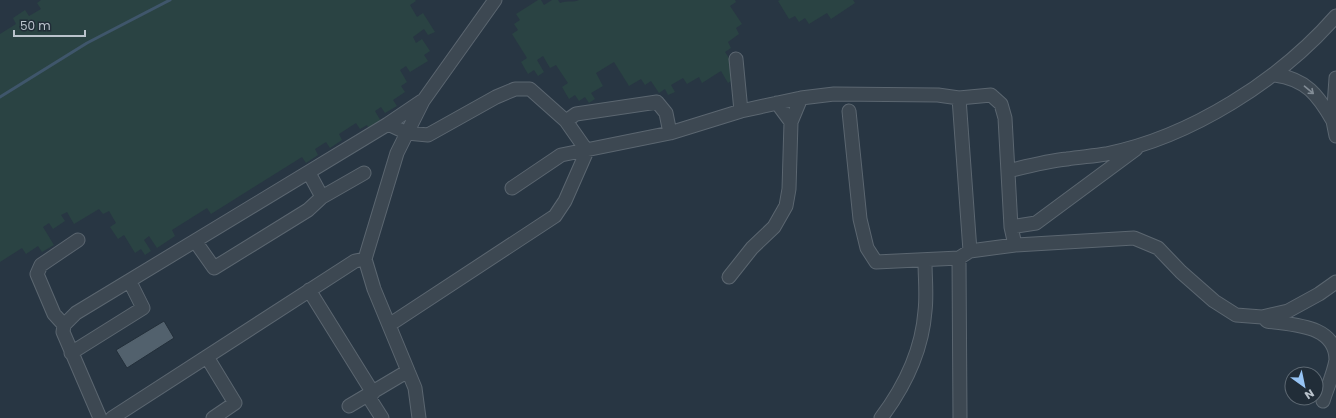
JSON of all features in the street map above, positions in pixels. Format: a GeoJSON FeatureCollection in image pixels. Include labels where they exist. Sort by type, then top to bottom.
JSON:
{"type":"FeatureCollection","features":[{"type":"Feature","properties":{"kind":"lane"},"geometry":{"type":"LineString","coordinates":[[419,418],[415,388],[374,289],[365,259],[397,153],[423,101],[495,0]]}},
{"type":"Feature","properties":{"kind":"lane"},"geometry":{"type":"LineString","coordinates":[[1008,171],[1066,159],[1106,154],[1140,145],[1200,120],[1232,103],[1275,75],[1318,36],[1336,16]]}},
{"type":"Feature","properties":{"kind":"lane"},"geometry":{"type":"LineString","coordinates":[[736,59],[741,111]]}},
{"type":"Feature","properties":{"kind":"lane"},"geometry":{"type":"LineString","coordinates":[[1275,75],[1290,77],[1306,86],[1321,99],[1333,121]]}},
{"type":"Feature","properties":{"kind":"lane"},"geometry":{"type":"LineString","coordinates":[[1336,78],[1333,121],[1336,136]]}},
{"type":"Feature","properties":{"kind":"lane"},"geometry":{"type":"LineString","coordinates":[[388,124],[407,133],[428,135],[496,97],[515,89],[530,89],[566,121],[587,151]]}},
{"type":"Feature","properties":{"kind":"lane"},"geometry":{"type":"LineString","coordinates":[[834,94],[849,111],[860,219],[867,248],[876,262],[925,261],[959,258],[970,251],[1015,245],[1134,238],[1158,248],[1181,272],[1214,301],[1236,315],[1262,317],[1288,311],[1319,294],[1336,282]]}},
{"type":"Feature","properties":{"kind":"lane"},"geometry":{"type":"LineString","coordinates":[[512,188],[561,155],[670,134],[741,111],[801,98],[834,94],[938,95],[959,98],[991,95],[1001,104],[1005,118],[1011,227],[1015,245]]}},
{"type":"Feature","properties":{"kind":"lane"},"geometry":{"type":"LineString","coordinates":[[849,111],[862,95]]}},
{"type":"Feature","properties":{"kind":"lane"},"geometry":{"type":"LineString","coordinates":[[729,277],[752,248],[774,227],[786,206],[789,189],[791,122],[801,98]]}},
{"type":"Feature","properties":{"kind":"lane"},"geometry":{"type":"LineString","coordinates":[[959,98],[970,251]]}},
{"type":"Feature","properties":{"kind":"lane"},"geometry":{"type":"LineString","coordinates":[[100,418],[62,332],[64,325],[76,313],[130,282],[195,241],[309,173],[423,101]]}},
{"type":"Feature","properties":{"kind":"lane"},"geometry":{"type":"LineString","coordinates":[[566,121],[576,114],[657,102],[666,113],[670,134]]}},
{"type":"Feature","properties":{"kind":"lane"},"geometry":{"type":"LineString","coordinates":[[777,103],[791,122]]}},
{"type":"Feature","properties":{"kind":"lane"},"geometry":{"type":"LineString","coordinates":[[1011,227],[1036,223],[1140,145]]}},
{"type":"Feature","properties":{"kind":"lane"},"geometry":{"type":"LineString","coordinates":[[389,325],[555,216],[565,201],[587,151]]}},
{"type":"Feature","properties":{"kind":"lane"},"geometry":{"type":"LineString","coordinates":[[309,173],[322,197]]}},
{"type":"Feature","properties":{"kind":"lane"},"geometry":{"type":"LineString","coordinates":[[195,241],[214,268],[308,210],[322,197],[364,173]]}},
{"type":"Feature","properties":{"kind":"lane"},"geometry":{"type":"LineString","coordinates":[[64,325],[54,314],[37,274],[41,266],[78,240]]}},
{"type":"Feature","properties":{"kind":"lane"},"geometry":{"type":"LineString","coordinates":[[959,258],[960,418]]}},
{"type":"Feature","properties":{"kind":"lane"},"geometry":{"type":"LineString","coordinates":[[112,418],[355,261],[365,259]]}},
{"type":"Feature","properties":{"kind":"lane"},"geometry":{"type":"LineString","coordinates":[[881,418],[898,396],[916,360],[925,311],[925,261]]}},
{"type":"Feature","properties":{"kind":"lane"},"geometry":{"type":"LineString","coordinates":[[71,353],[143,308],[130,282]]}},
{"type":"Feature","properties":{"kind":"lane"},"geometry":{"type":"LineString","coordinates":[[309,290],[370,394],[382,418]]}},
{"type":"Feature","properties":{"kind":"lane"},"geometry":{"type":"LineString","coordinates":[[1262,317],[1267,321],[1309,327],[1327,335],[1335,347],[1336,360],[1324,398]]}},
{"type":"Feature","properties":{"kind":"lane"},"geometry":{"type":"LineString","coordinates":[[207,357],[235,403],[213,418]]}},
{"type":"Feature","properties":{"kind":"lane"},"geometry":{"type":"LineString","coordinates":[[349,406],[408,371]]}},
{"type":"Feature","properties":{"kind":"green space"},"geometry":{"type":"Polygon","coordinates":[[[41,0],[415,0],[416,1],[410,5],[417,17],[423,13],[435,32],[428,35],[424,29],[413,37],[416,43],[422,39],[430,51],[424,55],[428,61],[410,72],[406,66],[400,70],[407,82],[401,86],[405,92],[393,100],[397,106],[385,113],[381,107],[375,111],[382,123],[370,131],[367,125],[360,129],[356,123],[339,134],[342,140],[330,148],[326,142],[315,149],[318,155],[306,163],[302,157],[211,214],[207,208],[172,230],[175,236],[157,248],[149,236],[144,240],[151,251],[145,255],[141,249],[135,253],[124,235],[118,239],[110,227],[116,223],[109,211],[103,214],[99,209],[74,224],[67,212],[61,215],[65,221],[53,229],[49,223],[43,227],[54,245],[42,252],[38,246],[26,254],[22,248],[0,262],[0,34],[16,24],[13,18],[25,10],[29,16],[41,9],[37,3],[41,0]]]}},
{"type":"Feature","properties":{"kind":"green space"},"geometry":{"type":"Polygon","coordinates":[[[538,0],[541,0],[544,5],[552,0],[558,0],[560,3],[579,0],[735,0],[736,2],[730,6],[742,24],[736,28],[739,34],[728,42],[731,48],[725,52],[737,70],[731,73],[734,79],[728,83],[721,71],[702,83],[699,77],[687,84],[683,78],[671,85],[675,92],[668,95],[665,89],[659,93],[651,81],[645,85],[641,79],[629,86],[614,62],[596,73],[603,86],[591,93],[595,99],[589,103],[585,97],[579,101],[575,95],[569,99],[562,87],[568,83],[556,65],[550,68],[543,56],[537,60],[544,72],[538,76],[534,70],[528,74],[521,62],[527,58],[512,34],[518,30],[514,24],[520,20],[516,14],[538,0]]]}},
{"type":"Feature","properties":{"kind":"green space"},"geometry":{"type":"Polygon","coordinates":[[[853,0],[855,3],[831,19],[827,13],[809,24],[805,18],[799,22],[795,16],[789,19],[778,1],[853,0]]]}},
{"type":"Feature","properties":{"kind":"building"},"geometry":{"type":"Polygon","coordinates":[[[164,321],[174,338],[127,368],[116,350],[164,321]]]}},
{"type":"Feature","properties":{"kind":"waterway"},"geometry":{"type":"LineString","coordinates":[[0,97],[87,43],[170,0]]}}]}
